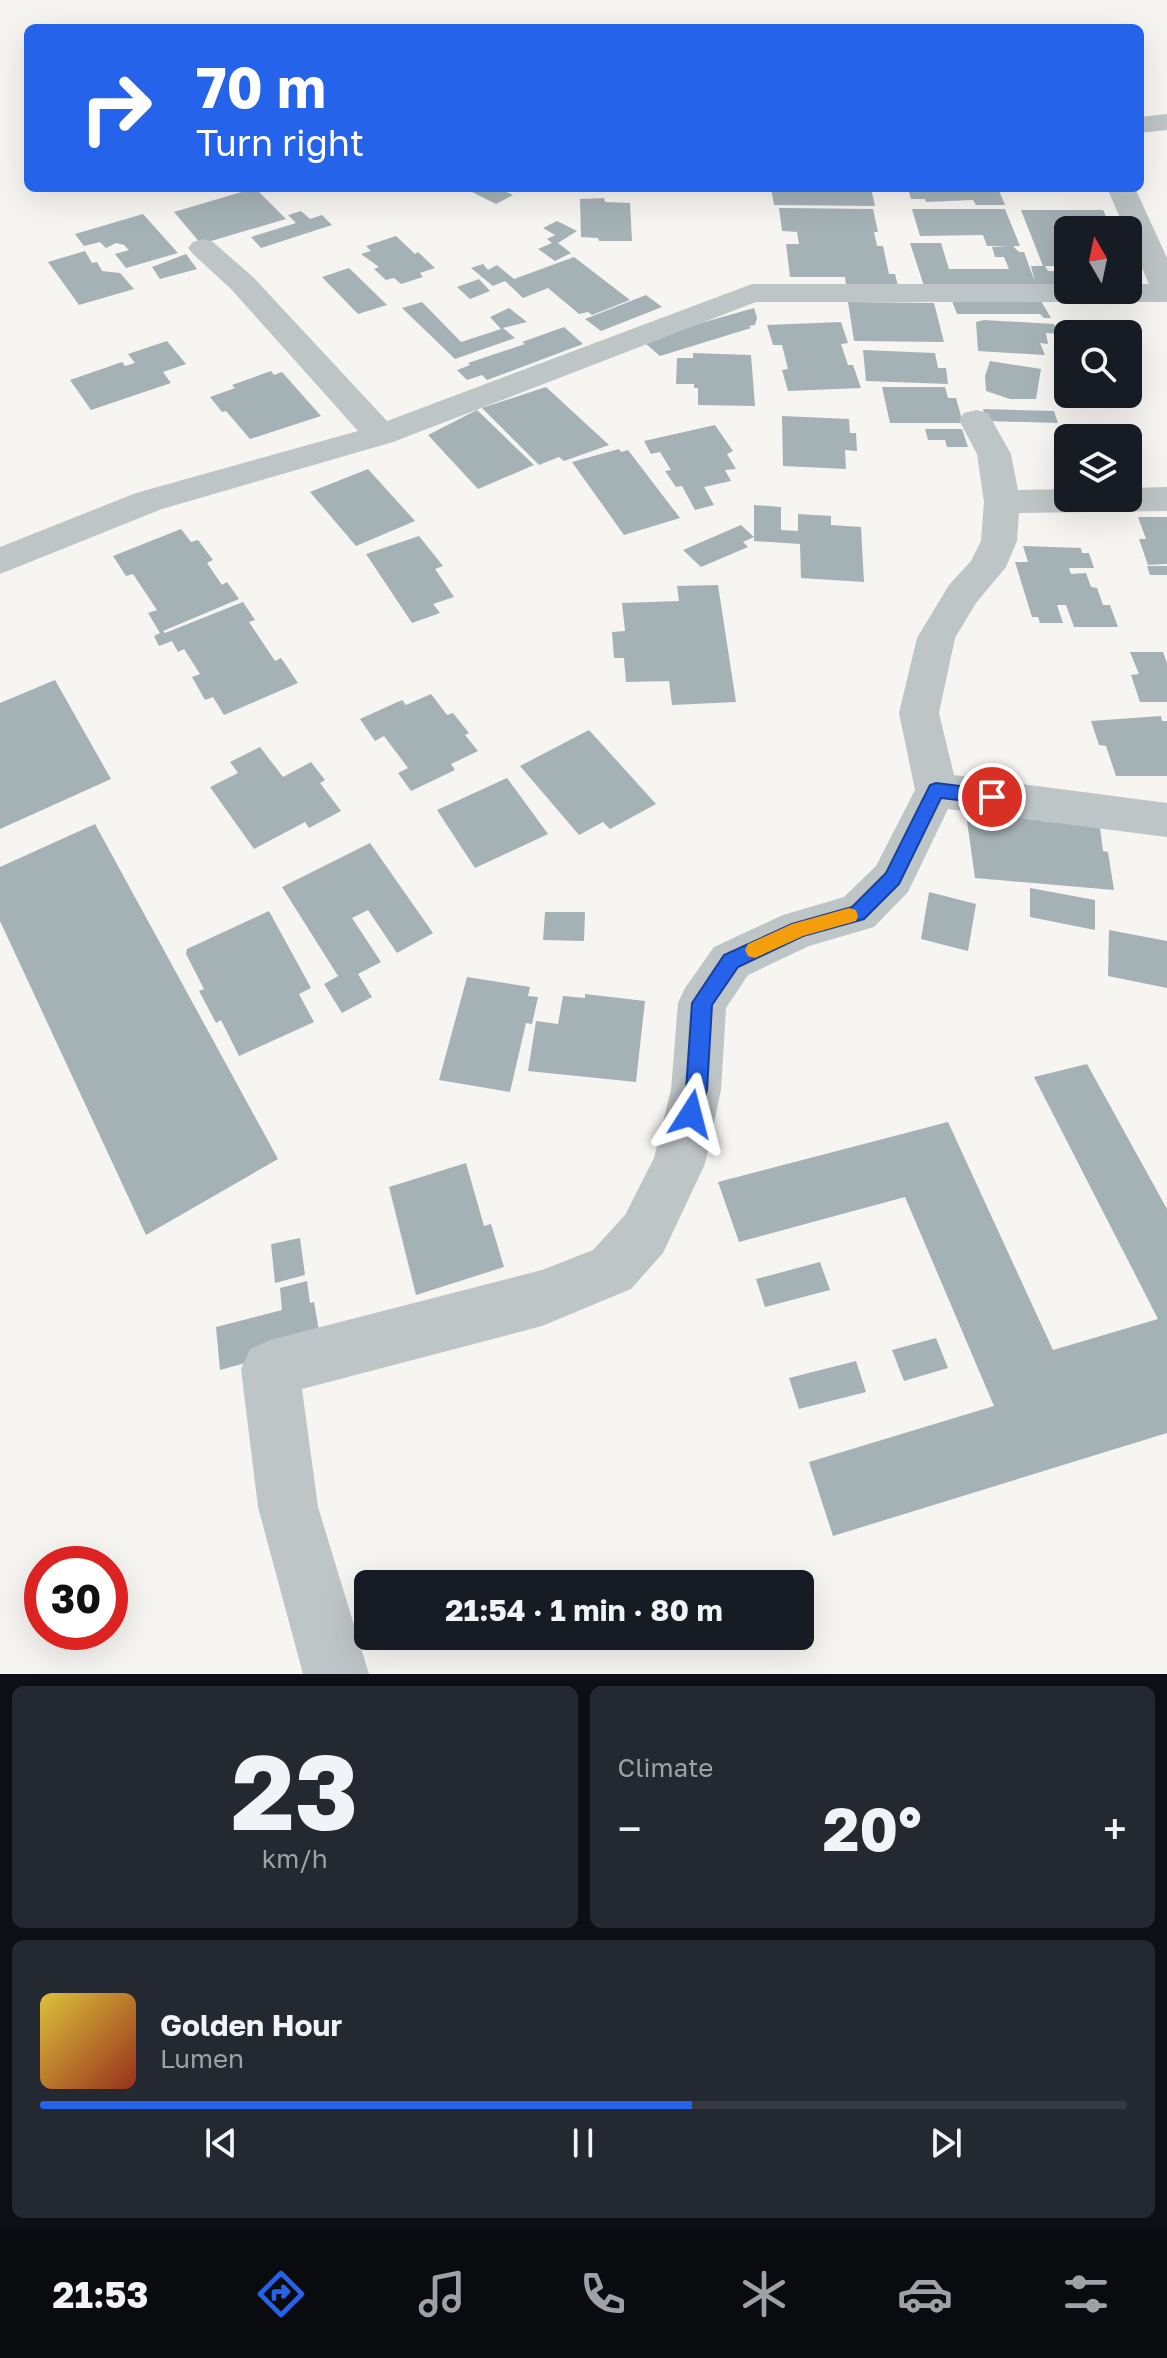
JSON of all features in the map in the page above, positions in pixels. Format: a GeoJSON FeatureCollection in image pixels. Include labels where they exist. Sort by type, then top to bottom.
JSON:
{"type":"FeatureCollection","features":[{"type":"Feature","properties":{"kind":"street"},"geometry":{"type":"LineString","coordinates":[[1144,125],[1167,122]]}},
{"type":"Feature","properties":{"kind":"street"},"geometry":{"type":"LineString","coordinates":[[0,561],[149,501],[381,435],[752,293],[1167,292],[1123,192]]}},
{"type":"Feature","properties":{"kind":"street"},"geometry":{"type":"LineString","coordinates":[[203,248],[242,283],[381,435]]}},
{"type":"Feature","properties":{"kind":"street"},"geometry":{"type":"LineString","coordinates":[[336,1674],[288,1507],[270,1369],[542,1298],[612,1270],[644,1234],[679,1164],[696,1090],[702,1003],[731,961],[799,929],[858,913],[892,879],[936,790],[919,713],[930,662],[943,627],[962,594],[987,567],[999,541],[1002,502],[994,454],[976,420]]}},
{"type":"Feature","properties":{"kind":"street"},"geometry":{"type":"LineString","coordinates":[[1002,502],[1167,499]]}},
{"type":"Feature","properties":{"kind":"street"},"geometry":{"type":"LineString","coordinates":[[936,790],[1167,820]]}},
{"type":"Feature","properties":{"kind":"building"},"geometry":{"type":"Polygon","coordinates":[[[242,192],[259,192],[286,219],[201,244],[174,212],[242,192]]]}},
{"type":"Feature","properties":{"kind":"building"},"geometry":{"type":"Polygon","coordinates":[[[472,192],[507,192],[513,195],[496,204],[472,192]]]}},
{"type":"Feature","properties":{"kind":"building"},"geometry":{"type":"Polygon","coordinates":[[[772,192],[872,192],[875,206],[774,205],[772,192]]]}},
{"type":"Feature","properties":{"kind":"building"},"geometry":{"type":"Polygon","coordinates":[[[909,192],[1000,192],[1005,205],[976,205],[973,200],[926,202],[925,199],[911,199],[909,192]]]}},
{"type":"Feature","properties":{"kind":"building"},"geometry":{"type":"Polygon","coordinates":[[[604,198],[605,202],[630,203],[632,241],[599,241],[598,238],[581,237],[580,199],[604,198]]]}},
{"type":"Feature","properties":{"kind":"building"},"geometry":{"type":"Polygon","coordinates":[[[779,208],[873,209],[878,232],[874,232],[877,246],[883,246],[889,274],[895,274],[898,286],[846,285],[845,277],[790,277],[786,244],[799,244],[797,232],[782,231],[779,208]]]}},
{"type":"Feature","properties":{"kind":"building"},"geometry":{"type":"Polygon","coordinates":[[[912,209],[1005,209],[1020,246],[1013,246],[1024,252],[1035,282],[1031,266],[1045,266],[1048,271],[1054,271],[1054,285],[924,286],[910,243],[941,243],[949,269],[1009,269],[1004,257],[995,257],[992,247],[1009,246],[987,246],[983,235],[920,236],[912,209]]]}},
{"type":"Feature","properties":{"kind":"building"},"geometry":{"type":"Polygon","coordinates":[[[1021,210],[1103,210],[1106,216],[1054,216],[1054,266],[1043,266],[1021,210]]]}},
{"type":"Feature","properties":{"kind":"building"},"geometry":{"type":"Polygon","coordinates":[[[301,211],[310,219],[322,215],[332,225],[261,248],[251,237],[296,223],[288,215],[301,211]]]}},
{"type":"Feature","properties":{"kind":"building"},"geometry":{"type":"Polygon","coordinates":[[[143,214],[178,253],[126,268],[115,254],[129,250],[124,245],[116,243],[106,248],[100,242],[84,246],[75,234],[143,214]]]}},
{"type":"Feature","properties":{"kind":"building"},"geometry":{"type":"Polygon","coordinates":[[[557,221],[577,231],[558,243],[571,253],[555,261],[538,249],[552,243],[547,239],[555,235],[543,228],[557,221]]]}},
{"type":"Feature","properties":{"kind":"building"},"geometry":{"type":"Polygon","coordinates":[[[396,236],[435,268],[420,273],[423,277],[401,284],[394,278],[386,280],[374,269],[379,267],[361,254],[371,251],[366,246],[396,236]]]}},
{"type":"Feature","properties":{"kind":"building"},"geometry":{"type":"Polygon","coordinates":[[[85,251],[92,263],[97,262],[102,271],[120,273],[134,289],[79,305],[48,262],[85,251]]]}},
{"type":"Feature","properties":{"kind":"building"},"geometry":{"type":"Polygon","coordinates":[[[186,254],[197,269],[160,279],[152,267],[186,254]]]}},
{"type":"Feature","properties":{"kind":"building"},"geometry":{"type":"Polygon","coordinates":[[[574,257],[630,300],[592,315],[588,312],[579,314],[548,288],[523,298],[505,281],[493,286],[471,268],[483,264],[488,270],[497,265],[514,279],[574,257]]]}},
{"type":"Feature","properties":{"kind":"building"},"geometry":{"type":"Polygon","coordinates":[[[349,268],[387,305],[358,314],[322,277],[349,268]]]}},
{"type":"Feature","properties":{"kind":"building"},"geometry":{"type":"Polygon","coordinates":[[[479,279],[490,291],[470,299],[457,287],[479,279]]]}},
{"type":"Feature","properties":{"kind":"building"},"geometry":{"type":"Polygon","coordinates":[[[646,295],[662,307],[601,331],[585,319],[646,295]]]}},
{"type":"Feature","properties":{"kind":"building"},"geometry":{"type":"Polygon","coordinates":[[[952,301],[1041,301],[1051,318],[1040,314],[957,314],[952,301]]]}},
{"type":"Feature","properties":{"kind":"building"},"geometry":{"type":"Polygon","coordinates":[[[422,302],[461,342],[501,329],[490,317],[509,308],[527,322],[503,328],[515,338],[455,359],[402,308],[422,302]]]}},
{"type":"Feature","properties":{"kind":"building"},"geometry":{"type":"Polygon","coordinates":[[[848,302],[934,303],[944,342],[854,341],[848,302]]]}},
{"type":"Feature","properties":{"kind":"building"},"geometry":{"type":"Polygon","coordinates":[[[754,308],[757,318],[755,325],[749,326],[751,328],[660,356],[645,343],[645,339],[754,308]]]}},
{"type":"Feature","properties":{"kind":"building"},"geometry":{"type":"Polygon","coordinates":[[[841,322],[848,343],[841,344],[861,388],[788,391],[782,370],[788,369],[782,345],[773,345],[767,325],[841,322]]]}},
{"type":"Feature","properties":{"kind":"building"},"geometry":{"type":"Polygon","coordinates":[[[976,322],[1054,324],[1054,334],[1046,333],[1048,344],[1040,343],[1045,355],[978,351],[976,322]]]}},
{"type":"Feature","properties":{"kind":"building"},"geometry":{"type":"Polygon","coordinates":[[[564,327],[583,344],[487,380],[482,375],[467,380],[457,370],[470,365],[468,363],[564,327]]]}},
{"type":"Feature","properties":{"kind":"building"},"geometry":{"type":"Polygon","coordinates":[[[167,341],[186,364],[163,372],[171,383],[91,410],[70,380],[122,362],[125,366],[135,363],[128,354],[167,341]]]}},
{"type":"Feature","properties":{"kind":"building"},"geometry":{"type":"Polygon","coordinates":[[[863,350],[935,353],[938,368],[946,368],[948,384],[866,381],[863,350]]]}},
{"type":"Feature","properties":{"kind":"building"},"geometry":{"type":"Polygon","coordinates":[[[693,353],[751,355],[755,406],[698,405],[698,388],[694,388],[694,384],[676,384],[677,358],[693,358],[693,353]]]}},
{"type":"Feature","properties":{"kind":"building"},"geometry":{"type":"Polygon","coordinates":[[[990,361],[1041,369],[1036,399],[1010,399],[986,391],[985,376],[990,361]]]}},
{"type":"Feature","properties":{"kind":"building"},"geometry":{"type":"Polygon","coordinates":[[[271,371],[274,375],[282,372],[321,416],[250,439],[210,397],[235,388],[232,385],[271,371]]]}},
{"type":"Feature","properties":{"kind":"building"},"geometry":{"type":"Polygon","coordinates":[[[546,387],[609,445],[564,461],[559,457],[539,465],[482,408],[546,387]]]}},
{"type":"Feature","properties":{"kind":"building"},"geometry":{"type":"Polygon","coordinates":[[[882,387],[945,387],[948,398],[956,398],[963,423],[890,423],[882,387]]]}},
{"type":"Feature","properties":{"kind":"building"},"geometry":{"type":"Polygon","coordinates":[[[983,409],[1054,411],[1058,423],[986,421],[983,409]]]}},
{"type":"Feature","properties":{"kind":"building"},"geometry":{"type":"Polygon","coordinates":[[[477,410],[534,465],[478,489],[428,435],[477,410]]]}},
{"type":"Feature","properties":{"kind":"building"},"geometry":{"type":"Polygon","coordinates":[[[782,416],[849,419],[850,433],[856,433],[857,451],[845,450],[846,469],[783,466],[782,416]]]}},
{"type":"Feature","properties":{"kind":"building"},"geometry":{"type":"Polygon","coordinates":[[[715,425],[733,451],[727,454],[736,469],[725,470],[731,481],[704,487],[714,505],[695,510],[682,486],[676,487],[665,471],[671,470],[660,452],[651,454],[644,441],[715,425]]]}},
{"type":"Feature","properties":{"kind":"building"},"geometry":{"type":"Polygon","coordinates":[[[925,429],[962,429],[968,447],[947,447],[945,440],[928,440],[925,429]]]}},
{"type":"Feature","properties":{"kind":"building"},"geometry":{"type":"Polygon","coordinates":[[[619,449],[621,452],[628,450],[680,518],[624,535],[572,462],[619,449]]]}},
{"type":"Feature","properties":{"kind":"building"},"geometry":{"type":"Polygon","coordinates":[[[368,469],[415,521],[356,546],[310,492],[368,469]]]}},
{"type":"Feature","properties":{"kind":"building"},"geometry":{"type":"Polygon","coordinates":[[[754,505],[781,507],[781,530],[798,531],[798,514],[831,516],[831,525],[861,527],[864,582],[801,578],[800,544],[754,541],[754,505]]]}},
{"type":"Feature","properties":{"kind":"building"},"geometry":{"type":"Polygon","coordinates":[[[1138,517],[1167,517],[1167,564],[1148,565],[1139,539],[1146,539],[1138,517]]]}},
{"type":"Feature","properties":{"kind":"building"},"geometry":{"type":"Polygon","coordinates":[[[741,525],[754,537],[743,542],[748,547],[701,567],[683,550],[741,525]]]}},
{"type":"Feature","properties":{"kind":"building"},"geometry":{"type":"Polygon","coordinates":[[[181,529],[191,542],[198,540],[213,560],[207,563],[222,585],[227,582],[239,599],[163,631],[165,633],[243,602],[255,620],[249,622],[275,661],[281,658],[298,683],[224,715],[213,697],[205,700],[192,677],[200,674],[184,649],[178,652],[172,641],[159,646],[154,636],[160,633],[148,613],[157,610],[133,574],[126,576],[113,556],[181,529]]]}},
{"type":"Feature","properties":{"kind":"building"},"geometry":{"type":"Polygon","coordinates":[[[419,536],[443,566],[435,569],[454,597],[433,604],[440,613],[412,623],[366,554],[419,536]]]}},
{"type":"Feature","properties":{"kind":"building"},"geometry":{"type":"Polygon","coordinates":[[[1023,546],[1081,548],[1082,553],[1089,553],[1094,568],[1069,568],[1071,574],[1086,573],[1091,587],[1097,588],[1103,605],[1110,605],[1118,627],[1074,627],[1066,605],[1057,605],[1063,623],[1040,623],[1038,617],[1032,617],[1015,562],[1028,562],[1023,546]]]}},
{"type":"Feature","properties":{"kind":"building"},"geometry":{"type":"Polygon","coordinates":[[[1147,566],[1167,566],[1167,575],[1150,575],[1147,566]]]}},
{"type":"Feature","properties":{"kind":"building"},"geometry":{"type":"Polygon","coordinates":[[[718,585],[736,702],[672,705],[669,681],[626,682],[624,658],[614,658],[612,632],[625,631],[622,603],[679,601],[677,586],[718,585]]]}},
{"type":"Feature","properties":{"kind":"building"},"geometry":{"type":"Polygon","coordinates":[[[1130,652],[1163,652],[1167,663],[1167,702],[1140,702],[1131,675],[1139,674],[1130,652]]]}},
{"type":"Feature","properties":{"kind":"building"},"geometry":{"type":"Polygon","coordinates":[[[55,680],[111,779],[0,829],[0,703],[55,680]]]}},
{"type":"Feature","properties":{"kind":"building"},"geometry":{"type":"Polygon","coordinates":[[[431,694],[447,715],[453,713],[478,751],[451,764],[455,770],[411,791],[398,773],[408,768],[384,736],[375,741],[360,719],[402,700],[406,705],[431,694]]]}},
{"type":"Feature","properties":{"kind":"building"},"geometry":{"type":"Polygon","coordinates":[[[1161,716],[1162,721],[1167,721],[1167,776],[1116,776],[1106,746],[1099,745],[1091,721],[1161,716]]]}},
{"type":"Feature","properties":{"kind":"building"},"geometry":{"type":"Polygon","coordinates":[[[589,730],[656,804],[610,829],[603,822],[579,835],[520,766],[589,730]]]}},
{"type":"Feature","properties":{"kind":"building"},"geometry":{"type":"Polygon","coordinates":[[[260,747],[283,777],[311,762],[325,780],[320,783],[341,811],[309,828],[305,822],[254,849],[210,787],[238,773],[230,762],[260,747]]]}},
{"type":"Feature","properties":{"kind":"building"},"geometry":{"type":"Polygon","coordinates":[[[507,778],[548,834],[475,868],[437,810],[507,778]]]}},
{"type":"Feature","properties":{"kind":"building"},"geometry":{"type":"Polygon","coordinates":[[[1003,811],[1040,814],[1041,821],[1100,827],[1114,890],[975,878],[966,814],[1004,817],[1003,811]]]}},
{"type":"Feature","properties":{"kind":"building"},"geometry":{"type":"Polygon","coordinates":[[[95,824],[278,1159],[146,1235],[0,921],[0,867],[95,824]]]}},
{"type":"Feature","properties":{"kind":"building"},"geometry":{"type":"Polygon","coordinates":[[[370,843],[433,933],[397,953],[368,910],[352,918],[381,962],[358,974],[372,997],[342,1013],[324,984],[338,976],[282,887],[370,843]]]}},
{"type":"Feature","properties":{"kind":"building"},"geometry":{"type":"Polygon","coordinates":[[[1030,888],[1095,900],[1095,930],[1030,917],[1030,888]]]}},
{"type":"Feature","properties":{"kind":"building"},"geometry":{"type":"Polygon","coordinates":[[[929,892],[976,904],[968,951],[921,939],[929,892]]]}},
{"type":"Feature","properties":{"kind":"building"},"geometry":{"type":"Polygon","coordinates":[[[269,911],[311,988],[299,994],[314,1022],[239,1056],[221,1020],[216,1023],[199,991],[204,989],[186,954],[187,949],[269,911]]]}},
{"type":"Feature","properties":{"kind":"building"},"geometry":{"type":"Polygon","coordinates":[[[545,912],[585,912],[584,941],[543,940],[545,912]]]}},
{"type":"Feature","properties":{"kind":"building"},"geometry":{"type":"Polygon","coordinates":[[[1109,930],[1167,941],[1167,988],[1108,976],[1109,930]]]}},
{"type":"Feature","properties":{"kind":"building"},"geometry":{"type":"Polygon","coordinates":[[[467,977],[530,987],[528,996],[538,997],[532,1024],[526,1023],[510,1092],[439,1080],[467,977]]]}},
{"type":"Feature","properties":{"kind":"building"},"geometry":{"type":"Polygon","coordinates":[[[585,994],[645,1001],[636,1082],[528,1071],[536,1021],[558,1024],[563,996],[585,998],[585,994]]]}},
{"type":"Feature","properties":{"kind":"building"},"geometry":{"type":"Polygon","coordinates":[[[1087,1064],[1167,1209],[1167,1433],[833,1536],[809,1462],[994,1406],[905,1197],[739,1242],[718,1182],[948,1122],[1053,1350],[1158,1319],[1034,1077],[1087,1064]]]}},
{"type":"Feature","properties":{"kind":"building"},"geometry":{"type":"Polygon","coordinates":[[[466,1163],[484,1226],[491,1224],[504,1267],[416,1295],[389,1187],[466,1163]]]}},
{"type":"Feature","properties":{"kind":"building"},"geometry":{"type":"Polygon","coordinates":[[[300,1238],[305,1275],[275,1283],[271,1244],[300,1238]]]}},
{"type":"Feature","properties":{"kind":"building"},"geometry":{"type":"Polygon","coordinates":[[[820,1262],[830,1290],[765,1307],[756,1279],[820,1262]]]}},
{"type":"Feature","properties":{"kind":"building"},"geometry":{"type":"Polygon","coordinates":[[[307,1281],[321,1342],[220,1370],[216,1327],[282,1310],[280,1288],[307,1281]]]}},
{"type":"Feature","properties":{"kind":"building"},"geometry":{"type":"Polygon","coordinates":[[[936,1338],[948,1368],[904,1381],[892,1350],[936,1338]]]}},
{"type":"Feature","properties":{"kind":"building"},"geometry":{"type":"Polygon","coordinates":[[[856,1361],[866,1392],[799,1409],[789,1378],[856,1361]]]}},
{"type":"Feature","properties":{"kind":"slow traffic"},"geometry":{"type":"LineString","coordinates":[[755,950],[799,929],[849,916]]}},
{"type":"Feature","properties":{"kind":"route"},"geometry":{"type":"LineString","coordinates":[[691,1114],[696,1090],[702,1003],[731,961],[799,929],[858,913],[892,879],[936,790],[992,797]]}}]}
